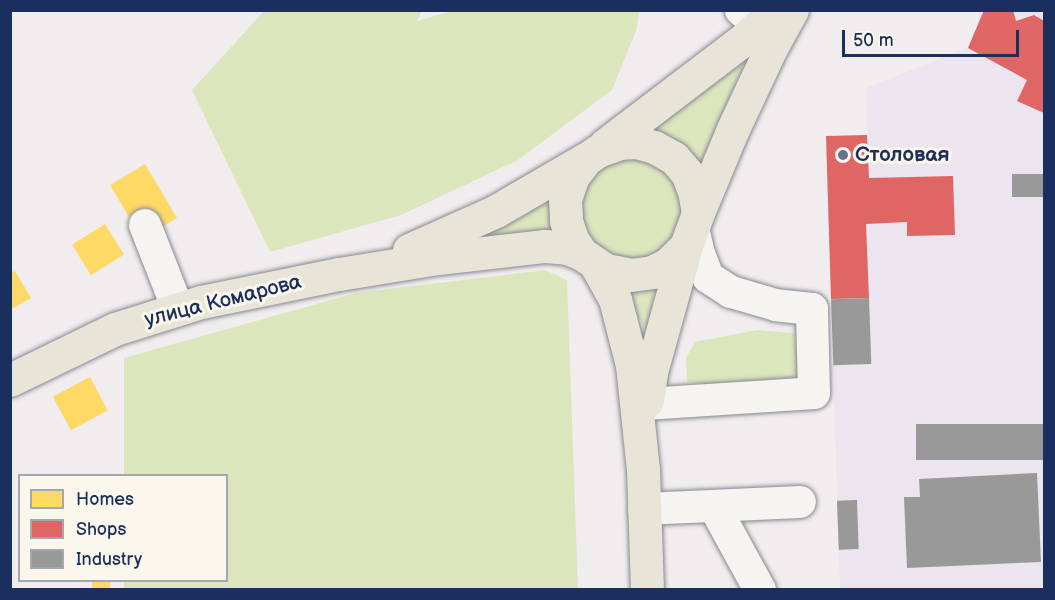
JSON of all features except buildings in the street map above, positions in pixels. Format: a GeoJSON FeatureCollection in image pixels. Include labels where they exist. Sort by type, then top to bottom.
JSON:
{"type":"FeatureCollection","features":[{"type":"Feature","properties":{"kind":"main road"},"geometry":{"type":"LineString","coordinates":[[647,590],[643,469],[646,404],[651,372],[693,229],[732,129],[792,10]]}},
{"type":"Feature","properties":{"kind":"main road"},"geometry":{"type":"LineString","coordinates":[[643,469],[632,365],[625,330],[615,299],[589,259],[573,241],[566,221],[565,199],[573,176],[592,155],[759,15]]}},
{"type":"Feature","properties":{"kind":"main road"},"geometry":{"type":"LineString","coordinates":[[636,142],[654,147],[674,158],[691,182],[693,229],[668,264],[652,272],[631,275],[606,270],[567,248],[545,246],[438,258],[339,274],[435,241],[496,211],[592,155],[620,143],[636,142]]}},
{"type":"Feature","properties":{"kind":"main road","name":"улица Комарова"},"geometry":{"type":"LineString","coordinates":[[10,380],[115,329],[201,302],[339,274]]}},
{"type":"Feature","properties":{"kind":"lane"},"geometry":{"type":"LineString","coordinates":[[145,225],[178,309]]}},
{"type":"Feature","properties":{"kind":"lane"},"geometry":{"type":"LineString","coordinates":[[646,404],[814,393],[812,309],[776,305],[731,292],[708,277],[693,229]]}},
{"type":"Feature","properties":{"kind":"lane"},"geometry":{"type":"LineString","coordinates":[[644,509],[800,502]]}},
{"type":"Feature","properties":{"kind":"lane"},"geometry":{"type":"LineString","coordinates":[[714,506],[760,590]]}},
{"type":"Feature","properties":{"kind":"shaded area"},"geometry":{"type":"Polygon","coordinates":[[[984,11],[1044,11],[1044,589],[840,589],[826,136],[867,135],[866,88],[967,48],[984,11]]]}},
{"type":"Feature","properties":{"kind":"green space"},"geometry":{"type":"Polygon","coordinates":[[[264,11],[422,11],[417,21],[452,11],[639,11],[637,28],[612,90],[518,160],[401,215],[270,252],[192,90],[264,11]]]}},
{"type":"Feature","properties":{"kind":"green space"},"geometry":{"type":"Polygon","coordinates":[[[741,60],[742,69],[697,171],[650,133],[733,62],[741,60]]]}},
{"type":"Feature","properties":{"kind":"green space"},"geometry":{"type":"Polygon","coordinates":[[[636,157],[650,161],[665,170],[675,181],[683,208],[670,245],[648,259],[611,258],[585,235],[579,202],[585,184],[596,170],[622,158],[636,157]]]}},
{"type":"Feature","properties":{"kind":"green space"},"geometry":{"type":"Polygon","coordinates":[[[560,186],[560,239],[472,237],[560,186]]]}},
{"type":"Feature","properties":{"kind":"green space"},"geometry":{"type":"Polygon","coordinates":[[[545,270],[567,280],[578,589],[124,589],[124,582],[228,582],[228,474],[124,474],[124,358],[356,293],[545,270]]]}},
{"type":"Feature","properties":{"kind":"green space"},"geometry":{"type":"Polygon","coordinates":[[[659,281],[653,300],[646,330],[621,284],[659,281]]]}},
{"type":"Feature","properties":{"kind":"green space"},"geometry":{"type":"Polygon","coordinates":[[[757,330],[795,333],[798,378],[712,385],[687,382],[686,358],[695,342],[757,330]]]}},
{"type":"Feature","properties":{"kind":"place","name":"Столовая"},"geometry":{"type":"Point","coordinates":[843,155]}}]}
